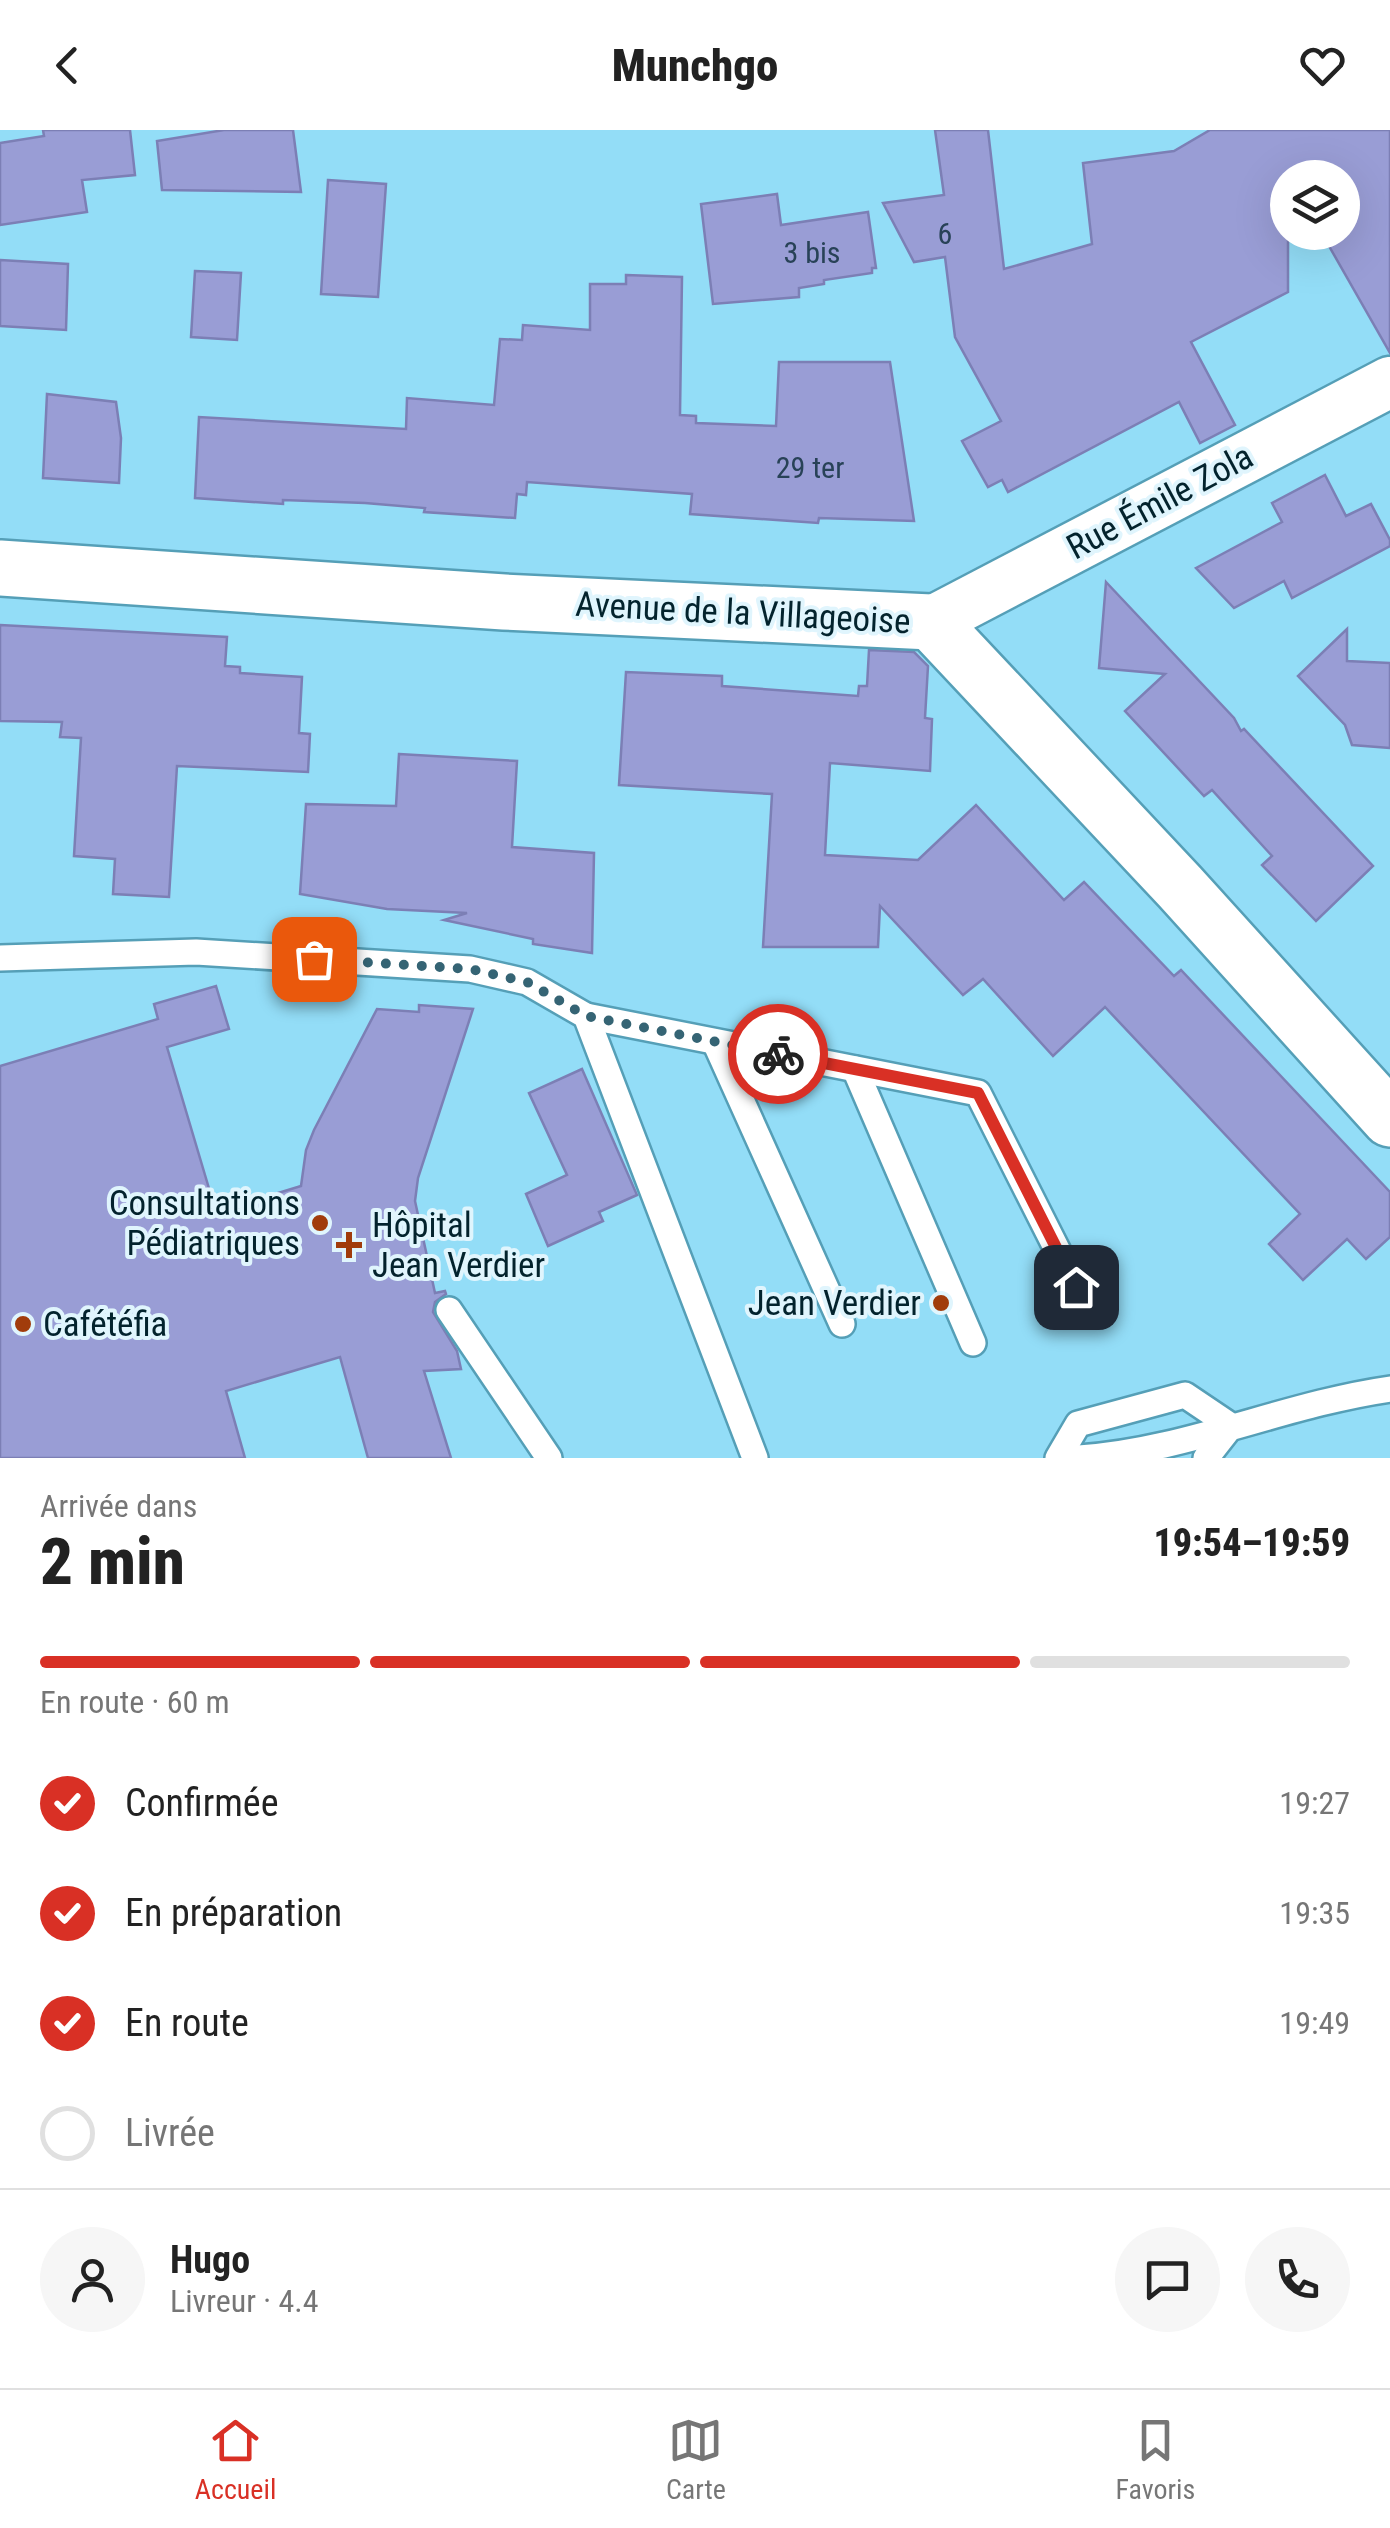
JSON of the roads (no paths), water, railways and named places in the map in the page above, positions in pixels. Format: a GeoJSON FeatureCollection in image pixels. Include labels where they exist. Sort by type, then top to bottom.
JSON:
{"type":"FeatureCollection","features":[{"type":"Feature","properties":{"kind":"street","name":"Rue Émile Zola"},"geometry":{"type":"LineString","coordinates":[[931,622],[1390,382]]}},
{"type":"Feature","properties":{"kind":"street","name":"Avenue de la Villageoise"},"geometry":{"type":"LineString","coordinates":[[0,568],[504,602],[931,622],[1390,1118]]}},
{"type":"Feature","properties":{"kind":"lane"},"geometry":{"type":"LineString","coordinates":[[0,958],[196,952],[470,969],[527,982],[586,1016],[978,1093],[1076,1287]]}},
{"type":"Feature","properties":{"kind":"lane"},"geometry":{"type":"LineString","coordinates":[[586,1016],[755,1458]]}},
{"type":"Feature","properties":{"kind":"lane"},"geometry":{"type":"LineString","coordinates":[[715,1042],[842,1324]]}},
{"type":"Feature","properties":{"kind":"lane"},"geometry":{"type":"LineString","coordinates":[[855,1069],[973,1343]]}},
{"type":"Feature","properties":{"kind":"lane"},"geometry":{"type":"LineString","coordinates":[[449,1310],[549,1458]]}},
{"type":"Feature","properties":{"kind":"lane"},"geometry":{"type":"LineString","coordinates":[[1079,1458],[1119,1455],[1390,1389]]}},
{"type":"Feature","properties":{"kind":"lane"},"geometry":{"type":"LineString","coordinates":[[1058,1458],[1078,1424],[1185,1395],[1231,1426]]}},
{"type":"Feature","properties":{"kind":"lane"},"geometry":{"type":"LineString","coordinates":[[1206,1458],[1231,1426]]}},
{"type":"Feature","properties":{"kind":"place","name":"Consultations Pédiatriques"},"geometry":{"type":"Point","coordinates":[320,1223]}},
{"type":"Feature","properties":{"kind":"place","name":"Hôpital Jean Verdier"},"geometry":{"type":"Point","coordinates":[349,1245]}},
{"type":"Feature","properties":{"kind":"place","name":"Jean Verdier"},"geometry":{"type":"Point","coordinates":[941,1303]}},
{"type":"Feature","properties":{"kind":"place","name":"Cafétéfia"},"geometry":{"type":"Point","coordinates":[23,1324]}}]}
